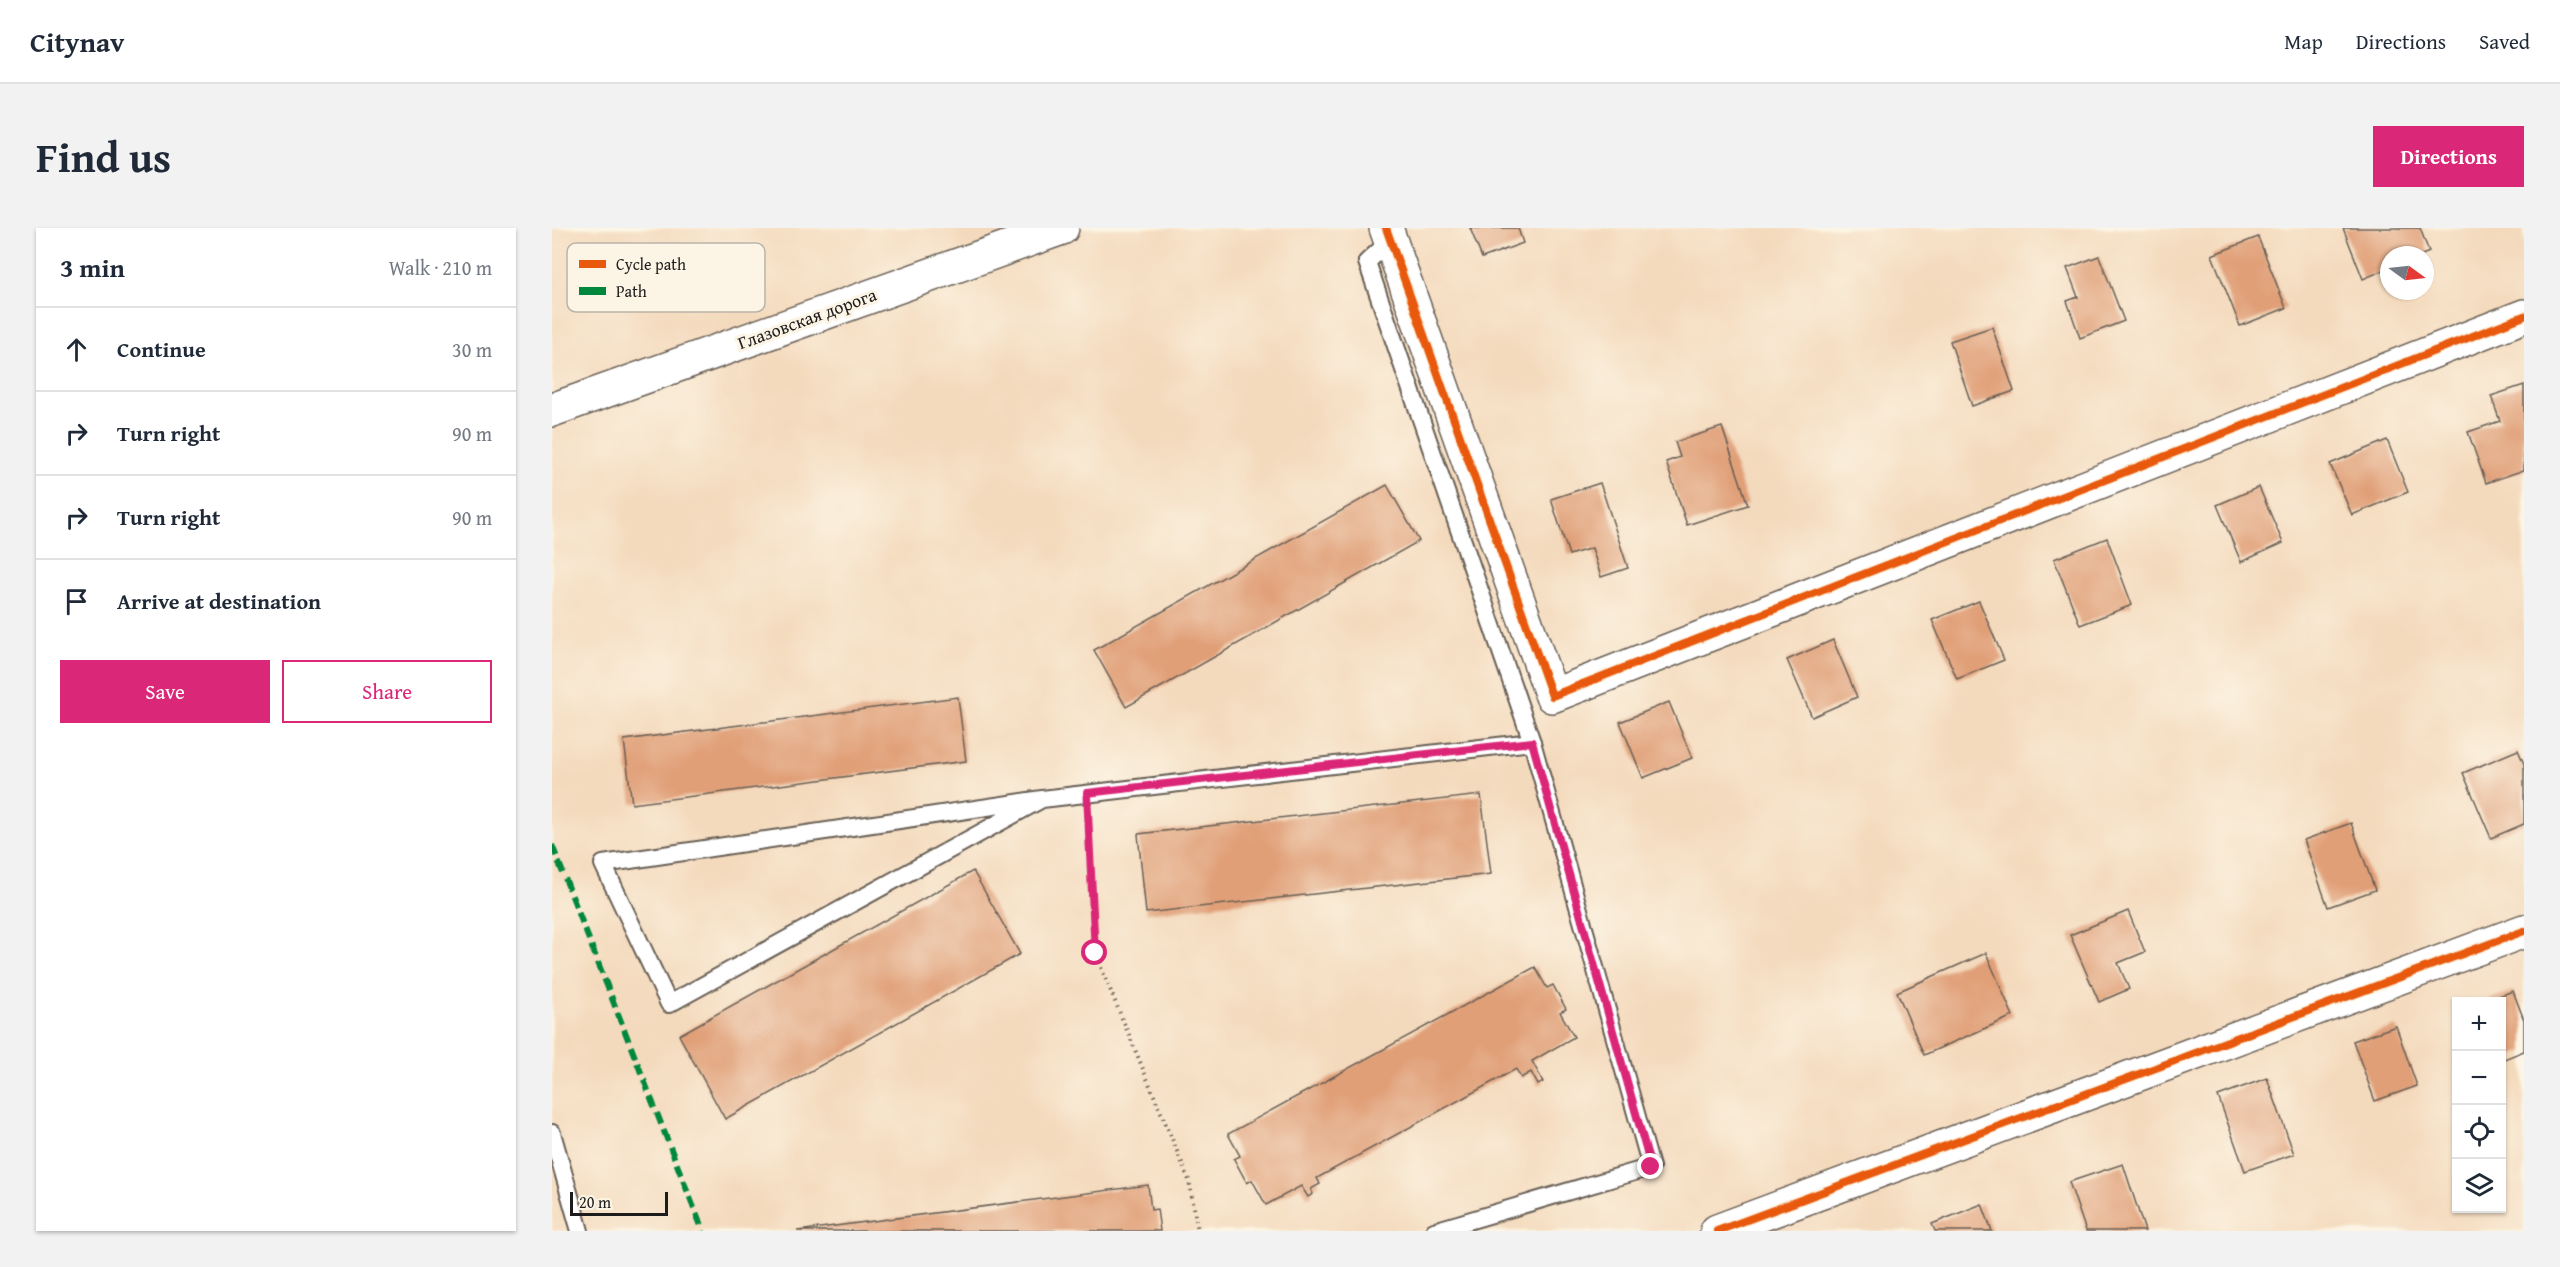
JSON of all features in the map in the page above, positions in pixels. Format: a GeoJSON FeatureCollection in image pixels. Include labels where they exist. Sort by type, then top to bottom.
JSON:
{"type":"FeatureCollection","features":[{"type":"Feature","properties":{"kind":"street","name":"Глазовская дорога"},"geometry":{"type":"LineString","coordinates":[[552,410],[1062,228]]}},
{"type":"Feature","properties":{"kind":"street"},"geometry":{"type":"LineString","coordinates":[[1388,235],[1552,696],[2524,316]]}},
{"type":"Feature","properties":{"kind":"street"},"geometry":{"type":"LineString","coordinates":[[1717,1231],[2524,932]]}},
{"type":"Feature","properties":{"kind":"lane"},"geometry":{"type":"LineString","coordinates":[[1388,235],[1368,262],[1532,742],[1651,1167],[1434,1231]]}},
{"type":"Feature","properties":{"kind":"lane"},"geometry":{"type":"LineString","coordinates":[[1042,799],[669,1004],[603,864],[1042,799],[1087,793],[1532,742]]}},
{"type":"Feature","properties":{"kind":"lane"},"geometry":{"type":"LineString","coordinates":[[552,1133],[580,1231]]}},
{"type":"Feature","properties":{"kind":"path"},"geometry":{"type":"LineString","coordinates":[[1087,793],[1095,953],[1189,1180],[1198,1231]]}},
{"type":"Feature","properties":{"kind":"building"},"geometry":{"type":"Polygon","coordinates":[[[1470,228],[1518,228],[1523,243],[1482,258],[1470,228]]]}},
{"type":"Feature","properties":{"kind":"building"},"geometry":{"type":"Polygon","coordinates":[[[2343,228],[2420,228],[2427,246],[2380,246],[2380,272],[2363,279],[2343,228]]]}},
{"type":"Feature","properties":{"kind":"building"},"geometry":{"type":"Polygon","coordinates":[[[2258,237],[2286,308],[2240,326],[2212,255],[2258,237]]]}},
{"type":"Feature","properties":{"kind":"building"},"geometry":{"type":"Polygon","coordinates":[[[2099,256],[2124,321],[2080,338],[2067,301],[2078,297],[2067,268],[2099,256]]]}},
{"type":"Feature","properties":{"kind":"building"},"geometry":{"type":"Polygon","coordinates":[[[1992,327],[2014,391],[1972,406],[1950,341],[1992,327]]]}},
{"type":"Feature","properties":{"kind":"building"},"geometry":{"type":"Polygon","coordinates":[[[2524,385],[2524,470],[2486,483],[2468,432],[2500,421],[2491,396],[2524,385]]]}},
{"type":"Feature","properties":{"kind":"building"},"geometry":{"type":"Polygon","coordinates":[[[1722,427],[1748,505],[1687,525],[1666,462],[1680,457],[1675,442],[1722,427]]]}},
{"type":"Feature","properties":{"kind":"building"},"geometry":{"type":"Polygon","coordinates":[[[2387,440],[2408,492],[2352,515],[2330,464],[2387,440]]]}},
{"type":"Feature","properties":{"kind":"building"},"geometry":{"type":"Polygon","coordinates":[[[1600,483],[1628,568],[1601,577],[1592,548],[1569,555],[1551,499],[1600,483]]]}},
{"type":"Feature","properties":{"kind":"building"},"geometry":{"type":"Polygon","coordinates":[[[1387,485],[1419,541],[1126,707],[1094,650],[1387,485]]]}},
{"type":"Feature","properties":{"kind":"building"},"geometry":{"type":"Polygon","coordinates":[[[2259,487],[2283,543],[2241,562],[2217,505],[2259,487]]]}},
{"type":"Feature","properties":{"kind":"building"},"geometry":{"type":"Polygon","coordinates":[[[2107,538],[2132,605],[2080,625],[2054,559],[2107,538]]]}},
{"type":"Feature","properties":{"kind":"building"},"geometry":{"type":"Polygon","coordinates":[[[1979,601],[2004,660],[1957,679],[1932,620],[1979,601]]]}},
{"type":"Feature","properties":{"kind":"building"},"geometry":{"type":"Polygon","coordinates":[[[1833,640],[1857,697],[1812,717],[1787,660],[1833,640]]]}},
{"type":"Feature","properties":{"kind":"building"},"geometry":{"type":"Polygon","coordinates":[[[958,697],[966,761],[632,804],[624,740],[958,697]]]}},
{"type":"Feature","properties":{"kind":"building"},"geometry":{"type":"Polygon","coordinates":[[[1669,702],[1692,758],[1643,778],[1620,722],[1669,702]]]}},
{"type":"Feature","properties":{"kind":"building"},"geometry":{"type":"Polygon","coordinates":[[[2518,750],[2524,764],[2524,824],[2491,838],[2463,773],[2518,750]]]}},
{"type":"Feature","properties":{"kind":"building"},"geometry":{"type":"Polygon","coordinates":[[[1481,795],[1491,874],[1146,913],[1138,834],[1481,795]]]}},
{"type":"Feature","properties":{"kind":"building"},"geometry":{"type":"Polygon","coordinates":[[[2351,823],[2375,890],[2328,907],[2304,840],[2351,823]]]}},
{"type":"Feature","properties":{"kind":"building"},"geometry":{"type":"Polygon","coordinates":[[[973,871],[1020,954],[725,1119],[679,1035],[973,871]]]}},
{"type":"Feature","properties":{"kind":"building"},"geometry":{"type":"Polygon","coordinates":[[[2128,911],[2145,952],[2118,963],[2129,989],[2099,1002],[2070,935],[2128,911]]]}},
{"type":"Feature","properties":{"kind":"building"},"geometry":{"type":"Polygon","coordinates":[[[1986,953],[2013,1016],[1924,1055],[1897,992],[1986,953]]]}},
{"type":"Feature","properties":{"kind":"building"},"geometry":{"type":"Polygon","coordinates":[[[1535,967],[1547,988],[1553,985],[1566,1009],[1560,1012],[1574,1037],[1532,1061],[1543,1082],[1538,1085],[1531,1072],[1521,1078],[1516,1069],[1317,1178],[1320,1184],[1311,1189],[1313,1194],[1308,1197],[1301,1186],[1266,1205],[1252,1180],[1247,1183],[1234,1159],[1240,1156],[1228,1134],[1535,967]]]}},
{"type":"Feature","properties":{"kind":"building"},"geometry":{"type":"Polygon","coordinates":[[[2513,991],[2524,1020],[2524,1051],[2506,1058],[2506,997],[2496,997],[2513,991]]]}},
{"type":"Feature","properties":{"kind":"building"},"geometry":{"type":"Polygon","coordinates":[[[2396,1026],[2417,1086],[2375,1101],[2353,1041],[2396,1026]]]}},
{"type":"Feature","properties":{"kind":"building"},"geometry":{"type":"Polygon","coordinates":[[[2267,1078],[2294,1154],[2245,1171],[2218,1096],[2267,1078]]]}},
{"type":"Feature","properties":{"kind":"building"},"geometry":{"type":"Polygon","coordinates":[[[2123,1164],[2145,1231],[2086,1231],[2069,1182],[2123,1164]]]}},
{"type":"Feature","properties":{"kind":"building"},"geometry":{"type":"Polygon","coordinates":[[[1148,1185],[1151,1210],[1157,1209],[1160,1231],[797,1231],[1148,1185]]]}},
{"type":"Feature","properties":{"kind":"building"},"geometry":{"type":"Polygon","coordinates":[[[1982,1204],[1992,1231],[1935,1231],[1932,1224],[1982,1204]]]}},
{"type":"Feature","properties":{"kind":"marked path"},"geometry":{"type":"LineString","coordinates":[[552,845],[703,1231]]}},
{"type":"Feature","properties":{"kind":"cycle path"},"geometry":{"type":"LineString","coordinates":[[1386,228],[1552,696],[2524,316]]}},
{"type":"Feature","properties":{"kind":"cycle path"},"geometry":{"type":"LineString","coordinates":[[1717,1231],[2524,931]]}},
{"type":"Feature","properties":{"kind":"route"},"geometry":{"type":"LineString","coordinates":[[1095,953],[1087,793],[1532,742],[1651,1167]]}}]}
